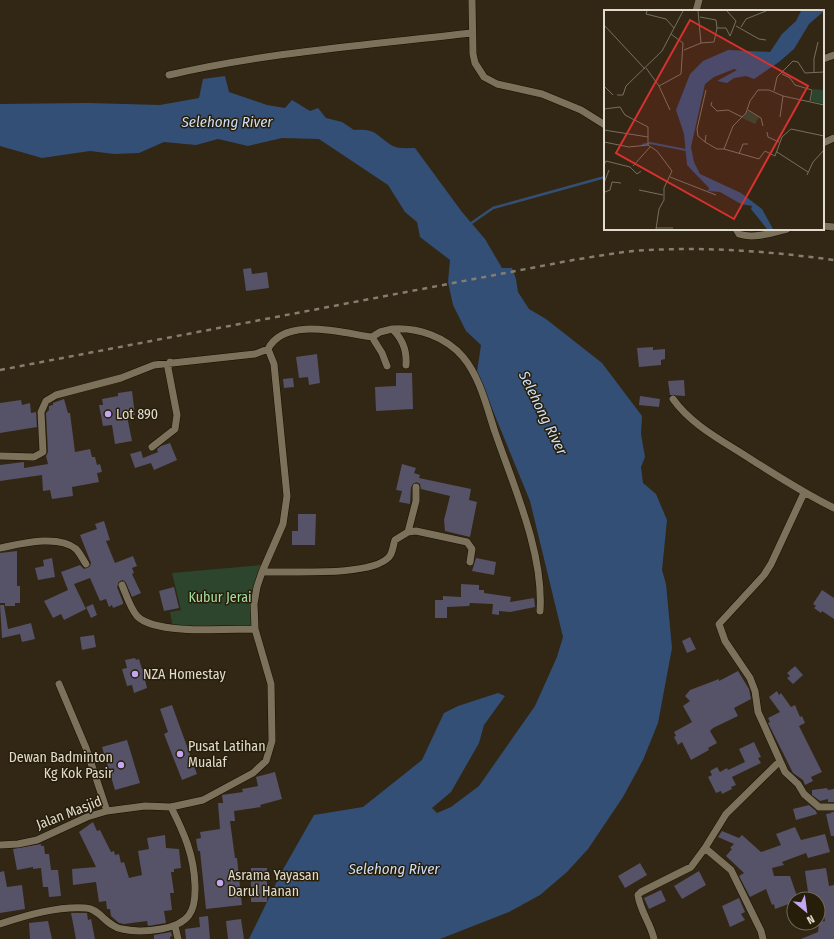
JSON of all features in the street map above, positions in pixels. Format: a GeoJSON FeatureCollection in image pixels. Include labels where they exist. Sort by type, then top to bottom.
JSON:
{"type":"FeatureCollection","features":[{"type":"Feature","properties":{"kind":"street"},"geometry":{"type":"LineString","coordinates":[[472,0],[471,33],[475,64],[484,77],[497,84],[542,94],[581,110],[604,125]]}},
{"type":"Feature","properties":{"kind":"street"},"geometry":{"type":"LineString","coordinates":[[696,10],[699,0]]}},
{"type":"Feature","properties":{"kind":"street"},"geometry":{"type":"LineString","coordinates":[[169,75],[202,67],[272,56],[471,33]]}},
{"type":"Feature","properties":{"kind":"street"},"geometry":{"type":"LineString","coordinates":[[824,60],[834,55]]}},
{"type":"Feature","properties":{"kind":"street"},"geometry":{"type":"LineString","coordinates":[[824,143],[834,138]]}},
{"type":"Feature","properties":{"kind":"street"},"geometry":{"type":"LineString","coordinates":[[824,226],[834,227]]}},
{"type":"Feature","properties":{"kind":"street"},"geometry":{"type":"LineString","coordinates":[[737,230],[739,234],[742,235],[760,235],[782,230]]}},
{"type":"Feature","properties":{"kind":"street"},"geometry":{"type":"LineString","coordinates":[[0,456],[34,457],[43,452],[41,412],[44,404],[50,398],[56,395],[121,378],[154,365],[170,362],[255,354],[268,349],[272,341],[279,336],[302,329],[372,337],[380,332],[392,329],[406,328],[424,332],[443,340],[463,357],[474,375],[514,485],[534,548],[542,591],[540,611]]}},
{"type":"Feature","properties":{"kind":"street"},"geometry":{"type":"LineString","coordinates":[[392,329],[398,334],[404,345],[406,365]]}},
{"type":"Feature","properties":{"kind":"street"},"geometry":{"type":"LineString","coordinates":[[372,337],[388,366]]}},
{"type":"Feature","properties":{"kind":"street","name":"Jalan Masjid"},"geometry":{"type":"LineString","coordinates":[[0,844],[18,844],[37,840],[87,817],[107,811],[145,806],[171,807],[188,804],[215,795],[253,773],[266,761],[272,741],[271,684],[255,629],[255,599],[262,572],[283,524],[287,496],[274,364],[268,349]]}},
{"type":"Feature","properties":{"kind":"street"},"geometry":{"type":"LineString","coordinates":[[152,447],[175,429],[177,415],[168,368],[170,362]]}},
{"type":"Feature","properties":{"kind":"street"},"geometry":{"type":"LineString","coordinates":[[673,399],[680,408],[712,434],[804,493],[834,508]]}},
{"type":"Feature","properties":{"kind":"street"},"geometry":{"type":"LineString","coordinates":[[408,532],[416,501],[416,487]]}},
{"type":"Feature","properties":{"kind":"street"},"geometry":{"type":"LineString","coordinates":[[804,493],[771,564],[764,575],[719,624],[725,641],[750,678],[755,691],[758,712],[785,772],[798,784],[804,794],[819,807],[834,807]]}},
{"type":"Feature","properties":{"kind":"street"},"geometry":{"type":"LineString","coordinates":[[262,572],[359,570],[386,560],[390,556],[395,540],[408,532],[416,531],[467,542],[472,549],[470,562]]}},
{"type":"Feature","properties":{"kind":"street"},"geometry":{"type":"LineString","coordinates":[[0,548],[38,541],[62,543],[75,549],[86,564]]}},
{"type":"Feature","properties":{"kind":"street"},"geometry":{"type":"LineString","coordinates":[[122,585],[136,614],[156,625],[176,630],[255,629]]}},
{"type":"Feature","properties":{"kind":"street"},"geometry":{"type":"LineString","coordinates":[[59,684],[86,748],[107,811]]}},
{"type":"Feature","properties":{"kind":"street"},"geometry":{"type":"LineString","coordinates":[[654,939],[638,895],[641,892],[691,867],[705,848],[726,814],[780,761]]}},
{"type":"Feature","properties":{"kind":"street"},"geometry":{"type":"LineString","coordinates":[[0,924],[29,915],[74,908],[87,908],[95,911],[109,924],[122,929],[142,931],[175,926],[189,916],[194,907],[194,866],[190,849],[182,828],[171,807]]}},
{"type":"Feature","properties":{"kind":"street"},"geometry":{"type":"LineString","coordinates":[[705,848],[731,870],[761,931],[763,939]]}},
{"type":"Feature","properties":{"kind":"street"},"geometry":{"type":"LineString","coordinates":[[175,926],[178,939]]}},
{"type":"Feature","properties":{"kind":"green space","name":"Kubur Jerai"},"geometry":{"type":"Polygon","coordinates":[[[261,565],[253,589],[252,625],[173,627],[170,612],[181,610],[172,573],[261,565]]]}},
{"type":"Feature","properties":{"kind":"water","name":"Selehong River"},"geometry":{"type":"Polygon","coordinates":[[[225,76],[229,92],[267,105],[285,108],[292,100],[310,111],[318,108],[326,118],[342,122],[354,130],[367,130],[372,132],[395,147],[415,148],[462,212],[485,239],[502,268],[512,268],[516,279],[518,292],[529,309],[546,319],[602,363],[642,416],[641,434],[645,457],[641,467],[643,483],[656,494],[667,520],[662,570],[666,584],[672,648],[658,723],[643,760],[623,797],[588,849],[567,872],[540,895],[509,912],[440,939],[249,939],[281,873],[314,815],[363,807],[422,760],[444,713],[458,706],[498,693],[505,696],[484,725],[479,743],[451,792],[432,808],[437,813],[451,807],[479,786],[535,706],[557,657],[563,637],[530,501],[477,372],[481,345],[466,331],[453,305],[448,282],[450,260],[420,237],[417,222],[405,212],[388,185],[319,139],[282,138],[248,146],[218,139],[196,145],[164,142],[139,153],[114,154],[90,151],[42,158],[0,146],[0,104],[88,103],[160,105],[199,98],[203,79],[225,76]]]}},
{"type":"Feature","properties":{"kind":"building"},"geometry":{"type":"Polygon","coordinates":[[[251,268],[252,274],[267,272],[269,288],[246,291],[243,269],[251,268]]]}},
{"type":"Feature","properties":{"kind":"building"},"geometry":{"type":"Polygon","coordinates":[[[653,347],[653,350],[665,349],[665,359],[661,360],[661,365],[639,367],[637,348],[653,347]]]}},
{"type":"Feature","properties":{"kind":"building"},"geometry":{"type":"Polygon","coordinates":[[[317,354],[320,383],[309,385],[308,377],[299,378],[296,357],[317,354]]]}},
{"type":"Feature","properties":{"kind":"building"},"geometry":{"type":"Polygon","coordinates":[[[396,373],[412,373],[413,409],[376,411],[375,387],[396,386],[396,373]]]}},
{"type":"Feature","properties":{"kind":"building"},"geometry":{"type":"Polygon","coordinates":[[[293,378],[294,387],[284,388],[283,379],[293,378]]]}},
{"type":"Feature","properties":{"kind":"building"},"geometry":{"type":"Polygon","coordinates":[[[684,380],[685,396],[670,395],[668,381],[684,380]]]}},
{"type":"Feature","properties":{"kind":"building"},"geometry":{"type":"Polygon","coordinates":[[[132,391],[135,415],[127,416],[132,441],[115,444],[112,425],[103,426],[99,405],[103,405],[102,399],[118,396],[118,393],[132,391]]]}},
{"type":"Feature","properties":{"kind":"building"},"geometry":{"type":"Polygon","coordinates":[[[640,396],[660,399],[659,407],[639,405],[640,396]]]}},
{"type":"Feature","properties":{"kind":"building"},"geometry":{"type":"Polygon","coordinates":[[[64,399],[68,413],[70,413],[75,452],[90,449],[92,457],[95,457],[97,465],[100,464],[102,472],[97,473],[99,482],[72,487],[73,496],[52,499],[50,490],[43,491],[42,475],[0,481],[0,465],[24,462],[24,468],[48,464],[46,456],[48,452],[46,413],[49,410],[49,406],[64,399]]]}},
{"type":"Feature","properties":{"kind":"building"},"geometry":{"type":"Polygon","coordinates":[[[21,400],[22,405],[30,403],[31,413],[36,412],[37,427],[0,433],[0,403],[21,400]]]}},
{"type":"Feature","properties":{"kind":"building"},"geometry":{"type":"Polygon","coordinates":[[[170,443],[177,460],[154,470],[151,463],[135,468],[130,454],[141,451],[143,458],[158,452],[157,449],[161,446],[170,443]]]}},
{"type":"Feature","properties":{"kind":"building"},"geometry":{"type":"Polygon","coordinates":[[[402,464],[416,468],[414,473],[420,475],[419,478],[471,489],[469,500],[477,502],[470,537],[445,531],[444,520],[450,496],[421,489],[420,484],[416,482],[411,487],[410,504],[399,502],[402,491],[396,490],[402,464]]]}},
{"type":"Feature","properties":{"kind":"building"},"geometry":{"type":"Polygon","coordinates":[[[298,514],[316,514],[315,545],[292,545],[292,531],[298,531],[298,514]]]}},
{"type":"Feature","properties":{"kind":"building"},"geometry":{"type":"Polygon","coordinates":[[[104,521],[110,540],[106,541],[115,563],[133,556],[137,566],[132,568],[134,573],[132,574],[141,593],[132,597],[126,583],[123,580],[120,581],[117,587],[123,604],[113,608],[112,605],[109,607],[106,599],[100,601],[90,578],[74,584],[86,609],[64,620],[61,614],[53,618],[44,601],[68,590],[61,572],[80,565],[84,569],[90,566],[91,563],[80,535],[97,529],[95,524],[104,521]]]}},
{"type":"Feature","properties":{"kind":"building"},"geometry":{"type":"Polygon","coordinates":[[[17,551],[17,586],[20,586],[20,603],[15,603],[15,606],[5,606],[5,603],[0,603],[0,553],[17,551]]]}},
{"type":"Feature","properties":{"kind":"building"},"geometry":{"type":"Polygon","coordinates":[[[52,558],[55,577],[38,580],[35,568],[44,566],[43,560],[52,558]]]}},
{"type":"Feature","properties":{"kind":"building"},"geometry":{"type":"Polygon","coordinates":[[[476,558],[496,562],[494,575],[472,571],[476,558]]]}},
{"type":"Feature","properties":{"kind":"building"},"geometry":{"type":"Polygon","coordinates":[[[461,584],[479,585],[479,590],[484,590],[484,593],[511,597],[510,602],[534,598],[535,607],[510,612],[499,611],[499,615],[492,614],[493,604],[470,603],[469,606],[447,607],[447,618],[435,618],[435,600],[443,600],[443,596],[461,597],[461,584]]]}},
{"type":"Feature","properties":{"kind":"building"},"geometry":{"type":"Polygon","coordinates":[[[174,587],[179,608],[164,611],[159,591],[174,587]]]}},
{"type":"Feature","properties":{"kind":"building"},"geometry":{"type":"Polygon","coordinates":[[[822,590],[834,598],[834,619],[822,611],[821,613],[814,608],[816,606],[813,604],[822,590]]]}},
{"type":"Feature","properties":{"kind":"building"},"geometry":{"type":"Polygon","coordinates":[[[93,604],[97,615],[91,618],[86,607],[93,604]]]}},
{"type":"Feature","properties":{"kind":"building"},"geometry":{"type":"Polygon","coordinates":[[[0,605],[4,605],[8,629],[31,623],[35,639],[22,642],[20,634],[2,638],[0,605]]]}},
{"type":"Feature","properties":{"kind":"building"},"geometry":{"type":"Polygon","coordinates":[[[94,635],[96,647],[82,650],[80,637],[94,635]]]}},
{"type":"Feature","properties":{"kind":"building"},"geometry":{"type":"Polygon","coordinates":[[[690,637],[696,649],[687,653],[682,641],[690,637]]]}},
{"type":"Feature","properties":{"kind":"building","name":"NZA Homestay"},"geometry":{"type":"Polygon","coordinates":[[[135,658],[136,660],[139,659],[142,669],[144,668],[147,688],[134,693],[132,685],[127,686],[122,669],[127,668],[125,660],[135,658]]]}},
{"type":"Feature","properties":{"kind":"building"},"geometry":{"type":"Polygon","coordinates":[[[795,666],[803,675],[793,684],[787,678],[790,676],[787,673],[795,666]]]}},
{"type":"Feature","properties":{"kind":"building"},"geometry":{"type":"Polygon","coordinates":[[[738,671],[749,689],[751,699],[734,708],[738,716],[713,728],[710,731],[717,743],[708,748],[709,750],[691,760],[682,742],[678,745],[674,737],[676,736],[674,732],[692,722],[683,706],[690,701],[685,696],[690,690],[719,679],[719,681],[738,671]]]}},
{"type":"Feature","properties":{"kind":"building"},"geometry":{"type":"Polygon","coordinates":[[[777,691],[779,695],[781,693],[791,707],[795,705],[800,717],[802,716],[805,723],[799,726],[822,772],[811,777],[813,781],[805,785],[803,780],[793,773],[768,723],[770,722],[768,718],[780,712],[769,697],[777,691]]]}},
{"type":"Feature","properties":{"kind":"building","name":"Pusat Latihan Mualaf"},"geometry":{"type":"Polygon","coordinates":[[[172,705],[197,774],[182,780],[164,734],[168,732],[160,709],[172,705]]]}},
{"type":"Feature","properties":{"kind":"building","name":"Dewan Badminton Kg Kok Pasir"},"geometry":{"type":"Polygon","coordinates":[[[127,740],[140,783],[115,790],[102,747],[127,740]]]}},
{"type":"Feature","properties":{"kind":"building"},"geometry":{"type":"Polygon","coordinates":[[[754,742],[761,757],[758,758],[761,763],[732,777],[736,785],[731,787],[732,789],[722,794],[721,791],[716,793],[708,777],[712,775],[710,771],[717,767],[720,772],[727,768],[728,770],[745,762],[739,749],[754,742]]]}},
{"type":"Feature","properties":{"kind":"building"},"geometry":{"type":"Polygon","coordinates":[[[275,772],[282,799],[260,805],[261,807],[234,811],[235,821],[230,821],[235,858],[237,858],[242,905],[206,909],[200,851],[198,851],[196,839],[201,838],[200,832],[220,829],[218,803],[223,803],[222,795],[243,792],[242,789],[258,786],[256,777],[275,772]]]}},
{"type":"Feature","properties":{"kind":"building"},"geometry":{"type":"Polygon","coordinates":[[[827,788],[828,790],[834,789],[834,802],[828,802],[828,799],[820,801],[812,795],[812,790],[827,788]]]}},
{"type":"Feature","properties":{"kind":"building"},"geometry":{"type":"Polygon","coordinates":[[[809,805],[816,811],[817,814],[796,820],[793,809],[809,805]]]}},
{"type":"Feature","properties":{"kind":"building"},"geometry":{"type":"Polygon","coordinates":[[[830,812],[834,812],[834,836],[831,836],[826,814],[832,813],[830,812]]]}},
{"type":"Feature","properties":{"kind":"building"},"geometry":{"type":"Polygon","coordinates":[[[93,822],[97,831],[100,830],[111,852],[114,851],[115,855],[119,854],[121,863],[124,862],[129,878],[142,875],[138,851],[149,849],[147,838],[165,835],[166,848],[179,849],[181,868],[174,869],[174,872],[171,872],[174,893],[170,893],[172,910],[164,911],[166,923],[148,926],[147,921],[124,924],[119,923],[111,916],[110,909],[107,909],[106,901],[99,902],[96,882],[73,885],[72,869],[96,867],[79,832],[93,822]]]}},
{"type":"Feature","properties":{"kind":"building"},"geometry":{"type":"Polygon","coordinates":[[[795,827],[801,840],[825,834],[830,852],[808,858],[806,853],[782,862],[784,865],[772,868],[774,876],[790,876],[795,891],[786,891],[786,905],[775,909],[766,889],[750,897],[739,876],[744,873],[726,856],[734,844],[718,837],[722,831],[739,838],[742,835],[761,852],[781,845],[776,834],[795,827]]]}},
{"type":"Feature","properties":{"kind":"building"},"geometry":{"type":"Polygon","coordinates":[[[41,844],[41,846],[44,846],[45,854],[49,854],[51,870],[58,870],[61,896],[49,897],[48,887],[43,887],[41,868],[33,869],[33,867],[17,870],[13,849],[41,844]]]}},
{"type":"Feature","properties":{"kind":"building"},"geometry":{"type":"Polygon","coordinates":[[[640,863],[647,875],[625,888],[618,876],[640,863]]]}},
{"type":"Feature","properties":{"kind":"building"},"geometry":{"type":"Polygon","coordinates":[[[251,868],[267,868],[267,902],[251,902],[251,868]]]}},
{"type":"Feature","properties":{"kind":"building"},"geometry":{"type":"Polygon","coordinates":[[[826,868],[829,886],[834,885],[834,939],[801,939],[818,931],[826,931],[826,891],[808,891],[805,871],[826,868]]]}},
{"type":"Feature","properties":{"kind":"building"},"geometry":{"type":"Polygon","coordinates":[[[4,871],[7,887],[22,885],[25,909],[0,913],[0,872],[4,871]]]}},
{"type":"Feature","properties":{"kind":"building"},"geometry":{"type":"Polygon","coordinates":[[[699,871],[706,885],[682,899],[674,886],[699,871]]]}},
{"type":"Feature","properties":{"kind":"building"},"geometry":{"type":"Polygon","coordinates":[[[661,890],[666,901],[649,909],[644,898],[661,890]]]}},
{"type":"Feature","properties":{"kind":"building"},"geometry":{"type":"Polygon","coordinates":[[[739,898],[745,912],[741,914],[745,920],[730,927],[722,906],[739,898]]]}},
{"type":"Feature","properties":{"kind":"building"},"geometry":{"type":"Polygon","coordinates":[[[71,913],[87,913],[88,920],[91,919],[95,939],[76,939],[71,913]]]}},
{"type":"Feature","properties":{"kind":"building"},"geometry":{"type":"Polygon","coordinates":[[[208,916],[210,939],[186,939],[185,929],[200,927],[199,917],[208,916]]]}},
{"type":"Feature","properties":{"kind":"building"},"geometry":{"type":"Polygon","coordinates":[[[241,919],[244,939],[228,939],[226,921],[241,919]]]}},
{"type":"Feature","properties":{"kind":"building"},"geometry":{"type":"Polygon","coordinates":[[[48,921],[52,939],[30,939],[29,923],[48,921]]]}},
{"type":"Feature","properties":{"kind":"building"},"geometry":{"type":"Polygon","coordinates":[[[171,932],[172,936],[170,939],[154,939],[154,935],[171,932]]]}},
{"type":"Feature","properties":{"kind":"waterway"},"geometry":{"type":"LineString","coordinates":[[470,224],[493,208],[604,177]]}},
{"type":"Feature","properties":{"kind":"railway"},"geometry":{"type":"LineString","coordinates":[[0,370],[573,260],[633,251],[684,249],[734,250],[834,260]]}},
{"type":"Feature","properties":{"kind":"place","name":"Lot 890"},"geometry":{"type":"Point","coordinates":[108,414]}},
{"type":"Feature","properties":{"kind":"place","name":"NZA Homestay"},"geometry":{"type":"Point","coordinates":[135,674]}},
{"type":"Feature","properties":{"kind":"place","name":"Pusat Latihan Mualaf"},"geometry":{"type":"Point","coordinates":[180,754]}},
{"type":"Feature","properties":{"kind":"place","name":"Dewan Badminton Kg Kok Pasir"},"geometry":{"type":"Point","coordinates":[121,765]}},
{"type":"Feature","properties":{"kind":"place","name":"Asrama Yayasan Darul Hanan"},"geometry":{"type":"Point","coordinates":[220,883]}}]}
